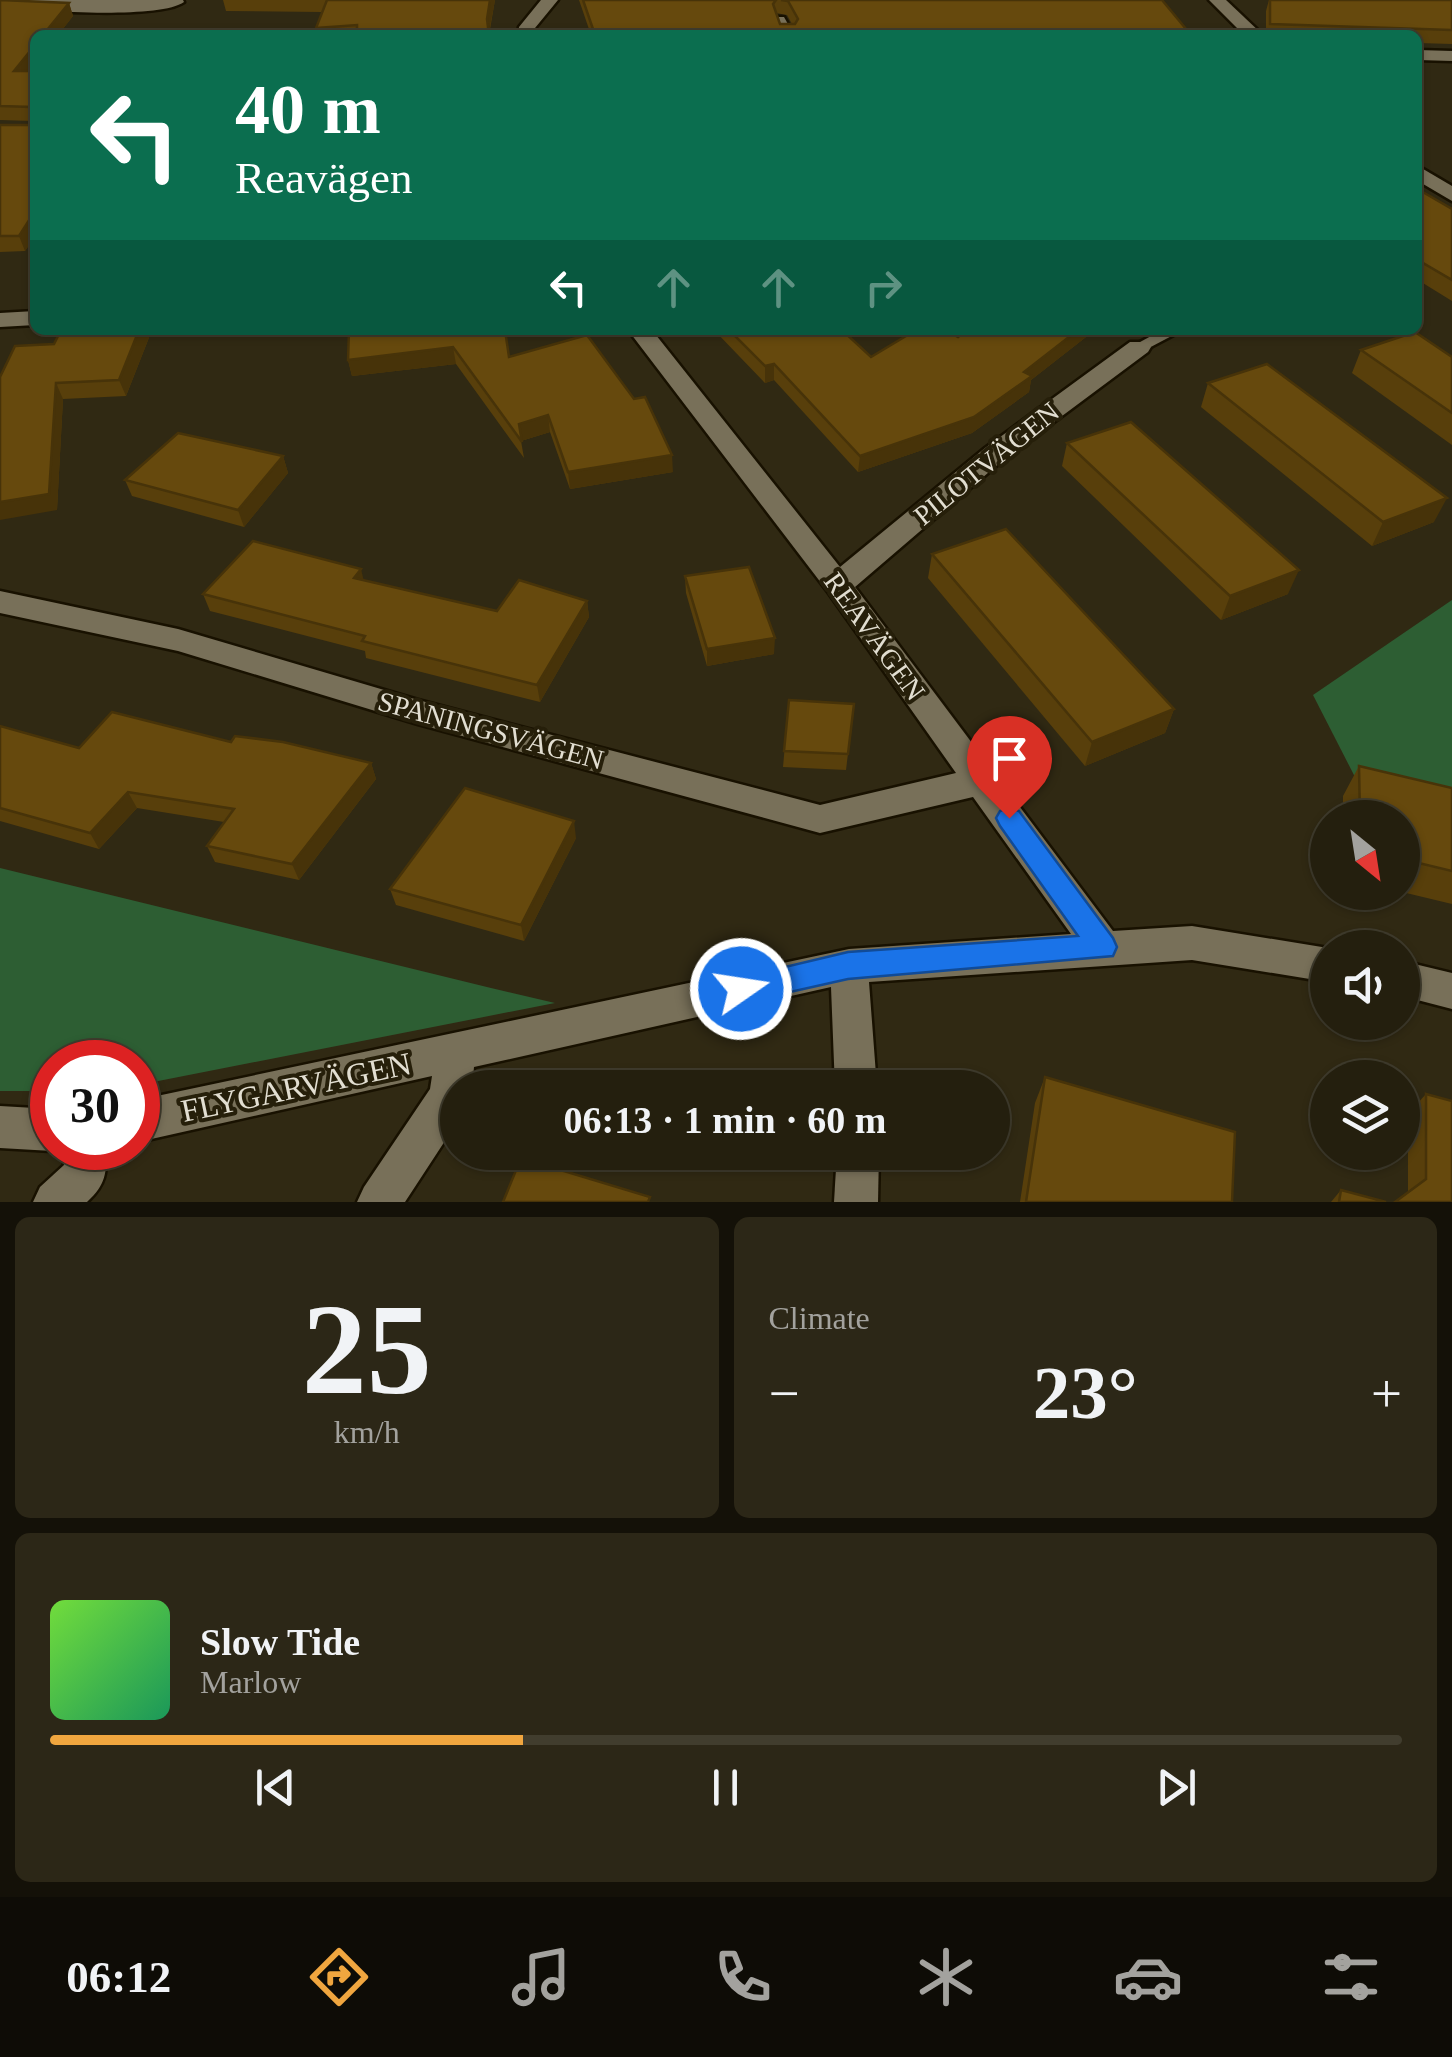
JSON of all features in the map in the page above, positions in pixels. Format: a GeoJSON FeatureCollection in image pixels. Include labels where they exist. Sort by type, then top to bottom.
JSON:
{"type":"FeatureCollection","features":[{"type":"Feature","properties":{"kind":"street"},"geometry":{"type":"LineString","coordinates":[[527,30],[550,0]]}},
{"type":"Feature","properties":{"kind":"street"},"geometry":{"type":"LineString","coordinates":[[1217,0],[1249,30]]}},
{"type":"Feature","properties":{"kind":"street"},"geometry":{"type":"LineString","coordinates":[[0,4],[121,7],[176,2]]}},
{"type":"Feature","properties":{"kind":"street"},"geometry":{"type":"LineString","coordinates":[[1422,54],[1452,56]]}},
{"type":"Feature","properties":{"kind":"street"},"geometry":{"type":"LineString","coordinates":[[1422,175],[1452,195]]}},
{"type":"Feature","properties":{"kind":"street"},"geometry":{"type":"LineString","coordinates":[[0,320],[30,318]]}},
{"type":"Feature","properties":{"kind":"street","name":"REAVÄGEN"},"geometry":{"type":"LineString","coordinates":[[644,335],[838,585],[1102,947]]}},
{"type":"Feature","properties":{"kind":"street","name":"PILOTVÄGEN"},"geometry":{"type":"LineString","coordinates":[[838,585],[994,454],[1140,347]]}},
{"type":"Feature","properties":{"kind":"street","name":"SPANINGSVÄGEN"},"geometry":{"type":"LineString","coordinates":[[0,602],[178,640],[418,712],[820,819],[981,781]]}},
{"type":"Feature","properties":{"kind":"street","name":"FLYGARVÄGEN"},"geometry":{"type":"LineString","coordinates":[[160,1116],[848,966],[1192,943],[1310,961]]}},
{"type":"Feature","properties":{"kind":"street"},"geometry":{"type":"LineString","coordinates":[[848,966],[855,1070]]}},
{"type":"Feature","properties":{"kind":"street"},"geometry":{"type":"LineString","coordinates":[[1420,983],[1452,991]]}},
{"type":"Feature","properties":{"kind":"street","name":"FLYGARVÄGEN"},"geometry":{"type":"LineString","coordinates":[[380,1202],[450,1096],[455,1052]]}},
{"type":"Feature","properties":{"kind":"street"},"geometry":{"type":"LineString","coordinates":[[0,1127],[30,1129]]}},
{"type":"Feature","properties":{"kind":"street"},"geometry":{"type":"LineString","coordinates":[[55,1202],[85,1170]]}},
{"type":"Feature","properties":{"kind":"street"},"geometry":{"type":"LineString","coordinates":[[856,1202],[857,1170]]}},
{"type":"Feature","properties":{"kind":"lane"},"geometry":{"type":"LineString","coordinates":[[780,19],[786,30]]}},
{"type":"Feature","properties":{"kind":"lane"},"geometry":{"type":"LineString","coordinates":[[1140,347],[1165,335]]}},
{"type":"Feature","properties":{"kind":"green space"},"geometry":{"type":"Polygon","coordinates":[[[1452,600],[1452,796],[1355,777],[1313,695],[1452,600]]]}},
{"type":"Feature","properties":{"kind":"green space"},"geometry":{"type":"Polygon","coordinates":[[[0,868],[555,1003],[160,1081],[160,1040],[30,1040],[30,1091],[0,1091],[0,868]]]}},
{"type":"Feature","properties":{"kind":"building"},"geometry":{"type":"Polygon","coordinates":[[[0,0],[69,3],[47,30],[30,30],[30,51],[14,71],[30,71],[30,107],[0,106],[0,0]]]}},
{"type":"Feature","properties":{"kind":"building"},"geometry":{"type":"Polygon","coordinates":[[[327,0],[490,0],[488,30],[357,30],[357,25],[316,28],[327,0]]]}},
{"type":"Feature","properties":{"kind":"building"},"geometry":{"type":"Polygon","coordinates":[[[583,0],[776,0],[773,4],[780,24],[795,24],[798,19],[788,1],[781,0],[1162,0],[1187,30],[593,30],[583,0]]]}},
{"type":"Feature","properties":{"kind":"building"},"geometry":{"type":"Polygon","coordinates":[[[1270,0],[1452,0],[1452,30],[1270,24],[1270,0]]]}},
{"type":"Feature","properties":{"kind":"building"},"geometry":{"type":"Polygon","coordinates":[[[0,125],[29,125],[30,219],[19,236],[0,236],[0,125]]]}},
{"type":"Feature","properties":{"kind":"building"},"geometry":{"type":"Polygon","coordinates":[[[1422,192],[1452,209],[1452,280],[1422,262],[1422,192]]]}},
{"type":"Feature","properties":{"kind":"building"},"geometry":{"type":"Polygon","coordinates":[[[58,335],[137,335],[119,380],[56,383],[49,494],[0,502],[0,377],[15,346],[54,344],[58,335]]]}},
{"type":"Feature","properties":{"kind":"building"},"geometry":{"type":"Polygon","coordinates":[[[349,335],[506,335],[509,357],[587,335],[634,399],[645,397],[672,455],[568,472],[548,415],[519,424],[522,442],[453,347],[348,360],[349,335]]]}},
{"type":"Feature","properties":{"kind":"building"},"geometry":{"type":"Polygon","coordinates":[[[734,335],[847,335],[871,357],[908,335],[1072,335],[1024,372],[1032,376],[974,417],[860,456],[774,364],[765,366],[734,335]]]}},
{"type":"Feature","properties":{"kind":"building"},"geometry":{"type":"Polygon","coordinates":[[[1406,335],[1419,335],[1452,357],[1452,413],[1361,350],[1406,335]]]}},
{"type":"Feature","properties":{"kind":"building"},"geometry":{"type":"Polygon","coordinates":[[[1267,364],[1447,498],[1383,522],[1208,383],[1267,364]]]}},
{"type":"Feature","properties":{"kind":"building"},"geometry":{"type":"Polygon","coordinates":[[[1131,422],[1299,570],[1230,596],[1067,443],[1131,422]]]}},
{"type":"Feature","properties":{"kind":"building"},"geometry":{"type":"Polygon","coordinates":[[[178,433],[283,456],[238,510],[125,480],[178,433]]]}},
{"type":"Feature","properties":{"kind":"building"},"geometry":{"type":"Polygon","coordinates":[[[1006,529],[1174,709],[1092,742],[932,554],[1006,529]]]}},
{"type":"Feature","properties":{"kind":"building"},"geometry":{"type":"Polygon","coordinates":[[[253,541],[361,569],[354,578],[497,611],[519,580],[587,601],[537,685],[362,641],[365,636],[203,594],[253,541]]]}},
{"type":"Feature","properties":{"kind":"building"},"geometry":{"type":"Polygon","coordinates":[[[749,567],[775,638],[707,649],[685,576],[749,567]]]}},
{"type":"Feature","properties":{"kind":"building"},"geometry":{"type":"Polygon","coordinates":[[[789,700],[854,704],[848,754],[784,751],[789,700]]]}},
{"type":"Feature","properties":{"kind":"building"},"geometry":{"type":"Polygon","coordinates":[[[112,712],[231,742],[235,736],[283,742],[371,763],[292,864],[207,846],[234,809],[128,792],[90,833],[0,808],[0,726],[79,748],[112,712]]]}},
{"type":"Feature","properties":{"kind":"building"},"geometry":{"type":"Polygon","coordinates":[[[1359,766],[1452,788],[1452,871],[1420,863],[1420,800],[1360,800],[1359,766]]]}},
{"type":"Feature","properties":{"kind":"building"},"geometry":{"type":"Polygon","coordinates":[[[465,788],[574,821],[521,925],[390,889],[465,788]]]}},
{"type":"Feature","properties":{"kind":"building"},"geometry":{"type":"Polygon","coordinates":[[[1045,1077],[1235,1132],[1232,1202],[1026,1202],[1045,1077]]]}},
{"type":"Feature","properties":{"kind":"building"},"geometry":{"type":"Polygon","coordinates":[[[1426,1094],[1452,1101],[1452,1202],[1395,1202],[1426,1179],[1426,1094]]]}},
{"type":"Feature","properties":{"kind":"building"},"geometry":{"type":"Polygon","coordinates":[[[516,1170],[561,1170],[650,1197],[648,1202],[503,1202],[516,1170]]]}},
{"type":"Feature","properties":{"kind":"building"},"geometry":{"type":"Polygon","coordinates":[[[1341,1190],[1386,1202],[1339,1202],[1341,1190]]]}},
{"type":"Feature","properties":{"kind":"route"},"geometry":{"type":"LineString","coordinates":[[741,989],[848,966],[1102,947],[1009,818]]}}]}
